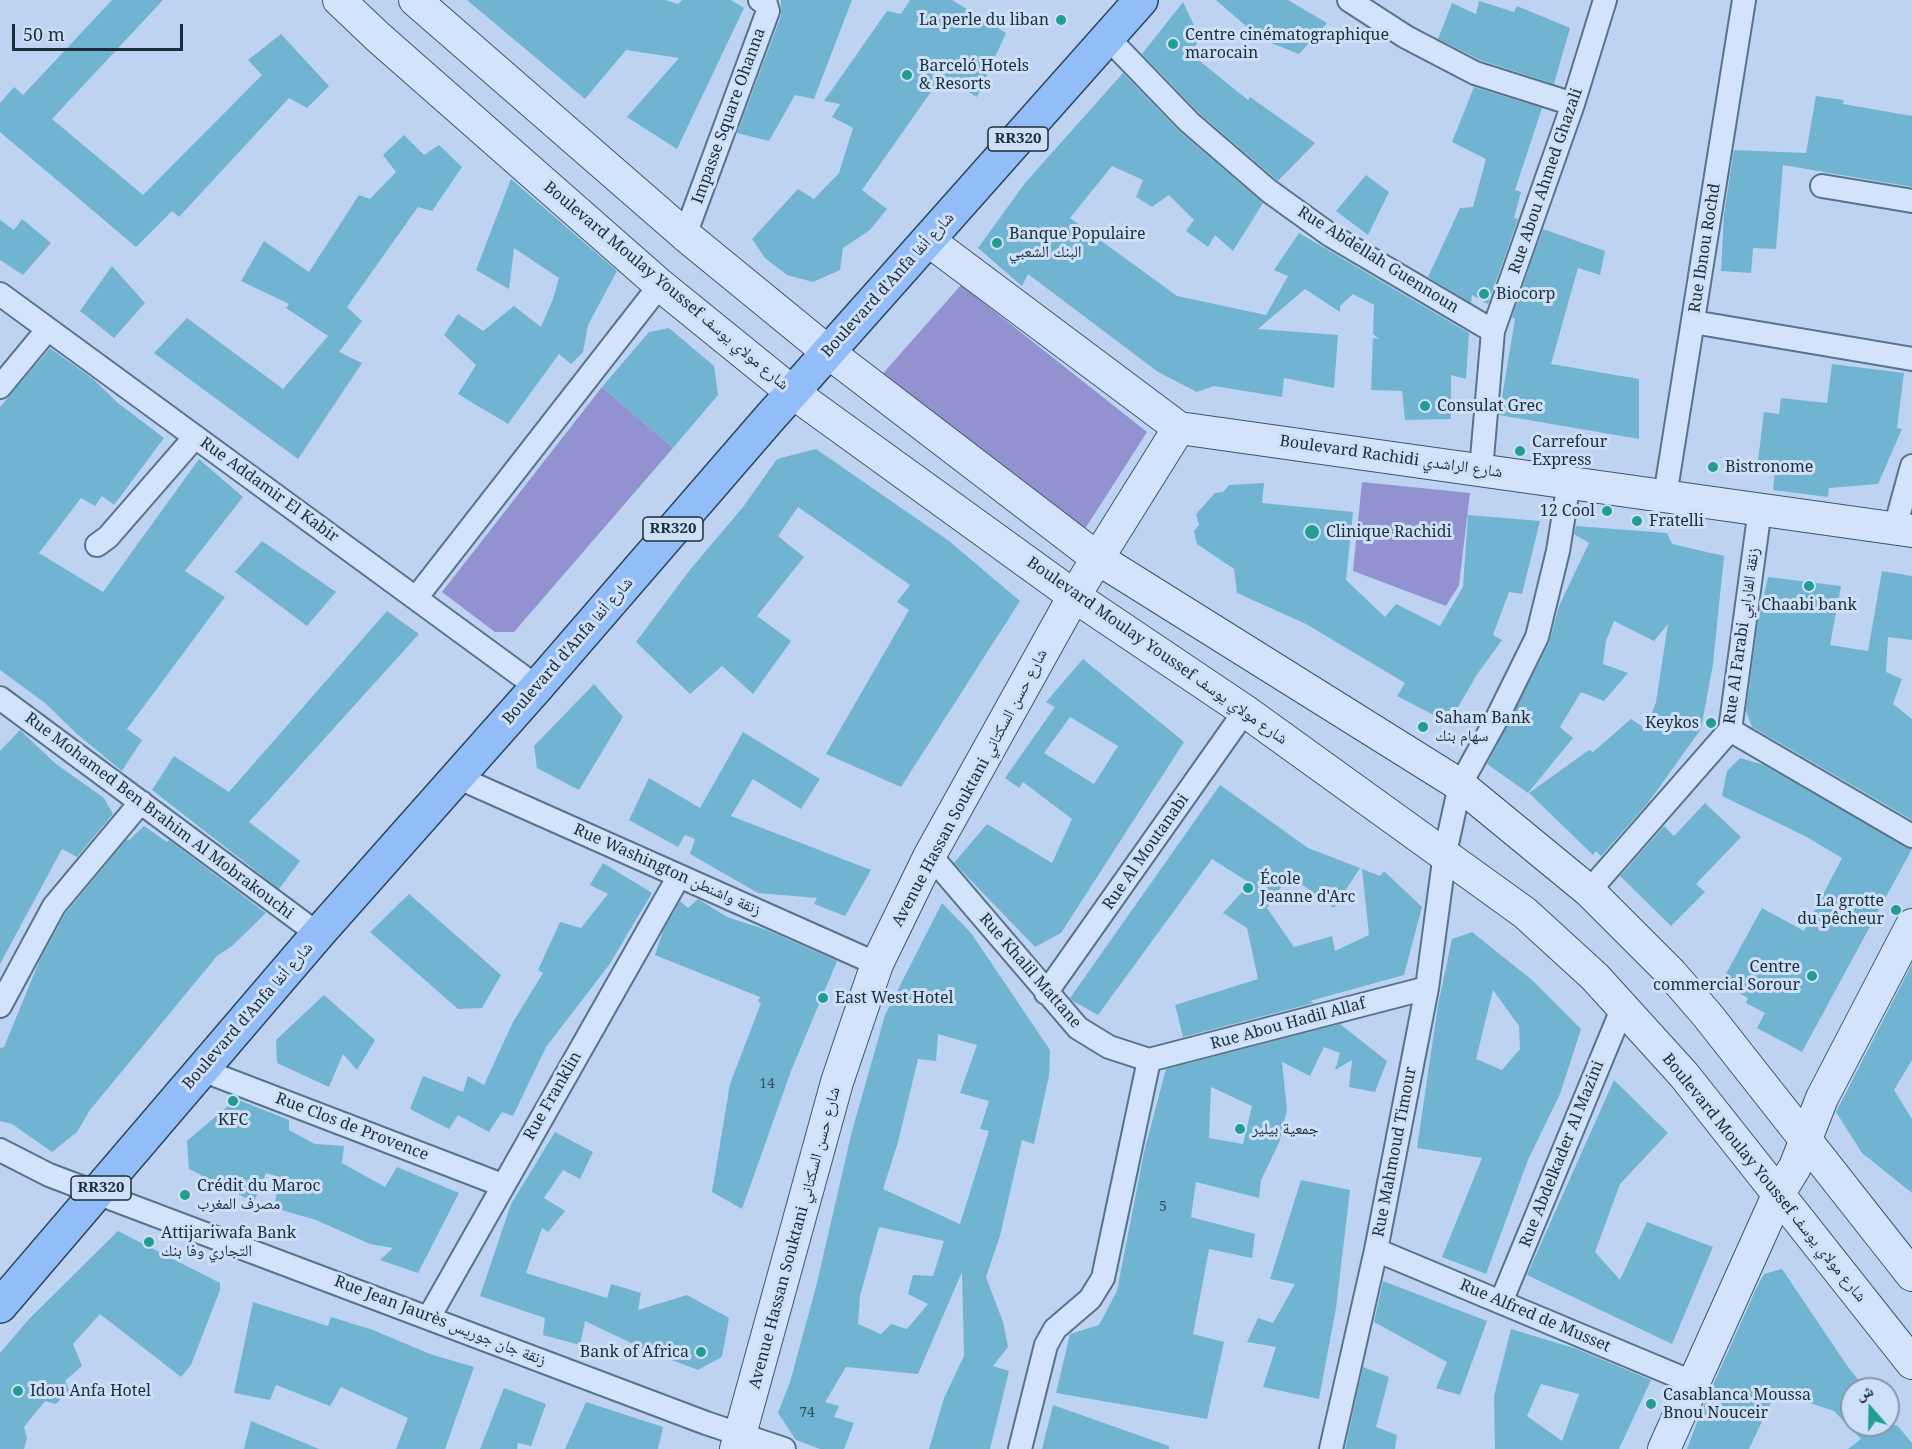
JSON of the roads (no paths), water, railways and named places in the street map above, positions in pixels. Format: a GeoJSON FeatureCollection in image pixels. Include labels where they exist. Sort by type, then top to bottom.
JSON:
{"type":"FeatureCollection","features":[{"type":"Feature","properties":{"kind":"main road","name":"Boulevard Moulay Youssef شارع مولاي يوسف"},"geometry":{"type":"LineString","coordinates":[[339,0],[660,285],[792,392],[1074,596],[1245,711],[1445,853],[1525,913],[1623,1007],[1684,1075],[1912,1363]]}},
{"type":"Feature","properties":{"kind":"main road","name":"Boulevard d'Anfa شارع أنفا"},"geometry":{"type":"LineString","coordinates":[[0,1306],[318,934],[537,687],[792,392],[1141,0]]}},
{"type":"Feature","properties":{"kind":"main road"},"geometry":{"type":"LineString","coordinates":[[424,3],[685,235],[828,352],[1097,558],[1460,785],[1589,891],[1678,981],[1912,1275]]}},
{"type":"Feature","properties":{"kind":"main road","name":"Boulevard Rachidi شارع الراشدي"},"geometry":{"type":"LineString","coordinates":[[928,240],[1179,428],[1904,529]]}},
{"type":"Feature","properties":{"kind":"main road","name":"Avenue Hassan Souktani شارع حسن السكتاني"},"geometry":{"type":"LineString","coordinates":[[738,1442],[837,1082],[877,964],[930,855],[1074,596],[1179,428]]}},
{"type":"Feature","properties":{"kind":"main road"},"geometry":{"type":"LineString","coordinates":[[1665,1449],[1779,1193],[1795,1167],[1822,1098],[1912,925]]}},
{"type":"Feature","properties":{"kind":"street","name":"Impasse Square Ohanna"},"geometry":{"type":"LineString","coordinates":[[685,235],[768,11],[766,4],[760,0]]}},
{"type":"Feature","properties":{"kind":"street"},"geometry":{"type":"LineString","coordinates":[[1349,0],[1406,38],[1475,73],[1573,104]]}},
{"type":"Feature","properties":{"kind":"street","name":"Rue Abou Ahmed Ghazali"},"geometry":{"type":"LineString","coordinates":[[1481,470],[1493,331],[1573,104],[1605,0]]}},
{"type":"Feature","properties":{"kind":"street","name":"Rue Ibnou Rochd"},"geometry":{"type":"LineString","coordinates":[[1665,496],[1744,0]]}},
{"type":"Feature","properties":{"kind":"street","name":"Rue Abdellah Guennoun"},"geometry":{"type":"LineString","coordinates":[[1108,38],[1189,122],[1269,191],[1330,235],[1493,331]]}},
{"type":"Feature","properties":{"kind":"street"},"geometry":{"type":"LineString","coordinates":[[1822,186],[1912,201]]}},
{"type":"Feature","properties":{"kind":"street"},"geometry":{"type":"LineString","coordinates":[[416,598],[660,285]]}},
{"type":"Feature","properties":{"kind":"street","name":"Rue Addamir El Kabir"},"geometry":{"type":"LineString","coordinates":[[0,294],[537,687]]}},
{"type":"Feature","properties":{"kind":"street"},"geometry":{"type":"LineString","coordinates":[[1693,322],[1912,359]]}},
{"type":"Feature","properties":{"kind":"street"},"geometry":{"type":"LineString","coordinates":[[0,387],[48,330]]}},
{"type":"Feature","properties":{"kind":"street"},"geometry":{"type":"LineString","coordinates":[[97,545],[108,537],[195,437]]}},
{"type":"Feature","properties":{"kind":"street"},"geometry":{"type":"LineString","coordinates":[[1904,529],[1912,466]]}},
{"type":"Feature","properties":{"kind":"street","name":"Rue Mahmoud Timour"},"geometry":{"type":"LineString","coordinates":[[1331,1449],[1376,1250],[1427,988],[1445,853],[1460,785],[1496,720],[1537,636],[1558,551],[1569,482]]}},
{"type":"Feature","properties":{"kind":"street","name":"Rue Al Farabi زنقة الفارابي"},"geometry":{"type":"LineString","coordinates":[[1589,891],[1730,730],[1760,509]]}},
{"type":"Feature","properties":{"kind":"street","name":"Rue Mohamed Ben Brahim Al Mobrakouchi"},"geometry":{"type":"LineString","coordinates":[[3,708],[141,802],[318,934]]}},
{"type":"Feature","properties":{"kind":"street","name":"Rue Al Moutanabi"},"geometry":{"type":"LineString","coordinates":[[1046,993],[1245,711]]}},
{"type":"Feature","properties":{"kind":"street"},"geometry":{"type":"LineString","coordinates":[[1730,730],[1912,836]]}},
{"type":"Feature","properties":{"kind":"street","name":"Rue Washington زنقة واشنطن"},"geometry":{"type":"LineString","coordinates":[[457,777],[877,964]]}},
{"type":"Feature","properties":{"kind":"street"},"geometry":{"type":"LineString","coordinates":[[0,1006],[54,906],[141,802]]}},
{"type":"Feature","properties":{"kind":"street","name":"Rue Khalil Mattane"},"geometry":{"type":"LineString","coordinates":[[930,855],[1078,1028],[1109,1047],[1149,1060]]}},
{"type":"Feature","properties":{"kind":"street","name":"Rue Franklin"},"geometry":{"type":"LineString","coordinates":[[429,1317],[679,876]]}},
{"type":"Feature","properties":{"kind":"street","name":"Rue Abou Hadil Allaf"},"geometry":{"type":"LineString","coordinates":[[1149,1060],[1427,988]]}},
{"type":"Feature","properties":{"kind":"street","name":"Rue Abdelkader Al Mazini"},"geometry":{"type":"LineString","coordinates":[[1501,1302],[1623,1007]]}},
{"type":"Feature","properties":{"kind":"street"},"geometry":{"type":"LineString","coordinates":[[1020,1449],[1046,1345],[1055,1329],[1090,1299],[1103,1278],[1149,1060]]}},
{"type":"Feature","properties":{"kind":"street","name":"Rue Clos de Provence"},"geometry":{"type":"LineString","coordinates":[[202,1070],[502,1185]]}},
{"type":"Feature","properties":{"kind":"street","name":"Rue Jean Jaurès زنقة جان جوريس"},"geometry":{"type":"LineString","coordinates":[[0,1150],[49,1175],[429,1317],[738,1442],[784,1449]]}},
{"type":"Feature","properties":{"kind":"street","name":"Rue Alfred de Musset"},"geometry":{"type":"LineString","coordinates":[[1376,1250],[1694,1383]]}},
{"type":"Feature","properties":{"kind":"place","name":"La perle du liban"},"geometry":{"type":"Point","coordinates":[1061,20]}},
{"type":"Feature","properties":{"kind":"place","name":"Centre cinématographique marocain"},"geometry":{"type":"Point","coordinates":[1173,44]}},
{"type":"Feature","properties":{"kind":"place","name":"Barceló Hotels & Resorts"},"geometry":{"type":"Point","coordinates":[907,75]}},
{"type":"Feature","properties":{"kind":"place","name":"Banque Populaire البنك الشعبي"},"geometry":{"type":"Point","coordinates":[997,243]}},
{"type":"Feature","properties":{"kind":"place","name":"Biocorp"},"geometry":{"type":"Point","coordinates":[1484,294]}},
{"type":"Feature","properties":{"kind":"place","name":"Consulat Grec"},"geometry":{"type":"Point","coordinates":[1425,406]}},
{"type":"Feature","properties":{"kind":"place","name":"Carrefour Express"},"geometry":{"type":"Point","coordinates":[1520,451]}},
{"type":"Feature","properties":{"kind":"place","name":"Bistronome"},"geometry":{"type":"Point","coordinates":[1713,467]}},
{"type":"Feature","properties":{"kind":"place","name":"12 Cool"},"geometry":{"type":"Point","coordinates":[1607,511]}},
{"type":"Feature","properties":{"kind":"place","name":"Fratelli"},"geometry":{"type":"Point","coordinates":[1637,521]}},
{"type":"Feature","properties":{"kind":"place","name":"Clinique Rachidi"},"geometry":{"type":"Point","coordinates":[1312,532]}},
{"type":"Feature","properties":{"kind":"place","name":"Chaabi bank"},"geometry":{"type":"Point","coordinates":[1809,586]}},
{"type":"Feature","properties":{"kind":"place","name":"Keykos"},"geometry":{"type":"Point","coordinates":[1711,723]}},
{"type":"Feature","properties":{"kind":"place","name":"Saham Bank سهام بنك"},"geometry":{"type":"Point","coordinates":[1423,727]}},
{"type":"Feature","properties":{"kind":"place","name":"École Jeanne d'Arc"},"geometry":{"type":"Point","coordinates":[1248,888]}},
{"type":"Feature","properties":{"kind":"place","name":"La grotte du pêcheur"},"geometry":{"type":"Point","coordinates":[1896,910]}},
{"type":"Feature","properties":{"kind":"place","name":"Centre commercial Sorour"},"geometry":{"type":"Point","coordinates":[1812,976]}},
{"type":"Feature","properties":{"kind":"place","name":"East West Hotel"},"geometry":{"type":"Point","coordinates":[823,998]}},
{"type":"Feature","properties":{"kind":"place","name":"KFC"},"geometry":{"type":"Point","coordinates":[233,1101]}},
{"type":"Feature","properties":{"kind":"place","name":"جمعية بيلير"},"geometry":{"type":"Point","coordinates":[1240,1129]}},
{"type":"Feature","properties":{"kind":"place","name":"Crédit du Maroc مصرف المغرب"},"geometry":{"type":"Point","coordinates":[185,1195]}},
{"type":"Feature","properties":{"kind":"place","name":"Attijariwafa Bank التجاري وفا بنك"},"geometry":{"type":"Point","coordinates":[149,1242]}},
{"type":"Feature","properties":{"kind":"place","name":"Bank of Africa"},"geometry":{"type":"Point","coordinates":[701,1352]}},
{"type":"Feature","properties":{"kind":"place","name":"Idou Anfa Hotel"},"geometry":{"type":"Point","coordinates":[18,1391]}},
{"type":"Feature","properties":{"kind":"place","name":"Casablanca Moussa Bnou Nouceir"},"geometry":{"type":"Point","coordinates":[1651,1404]}}]}
